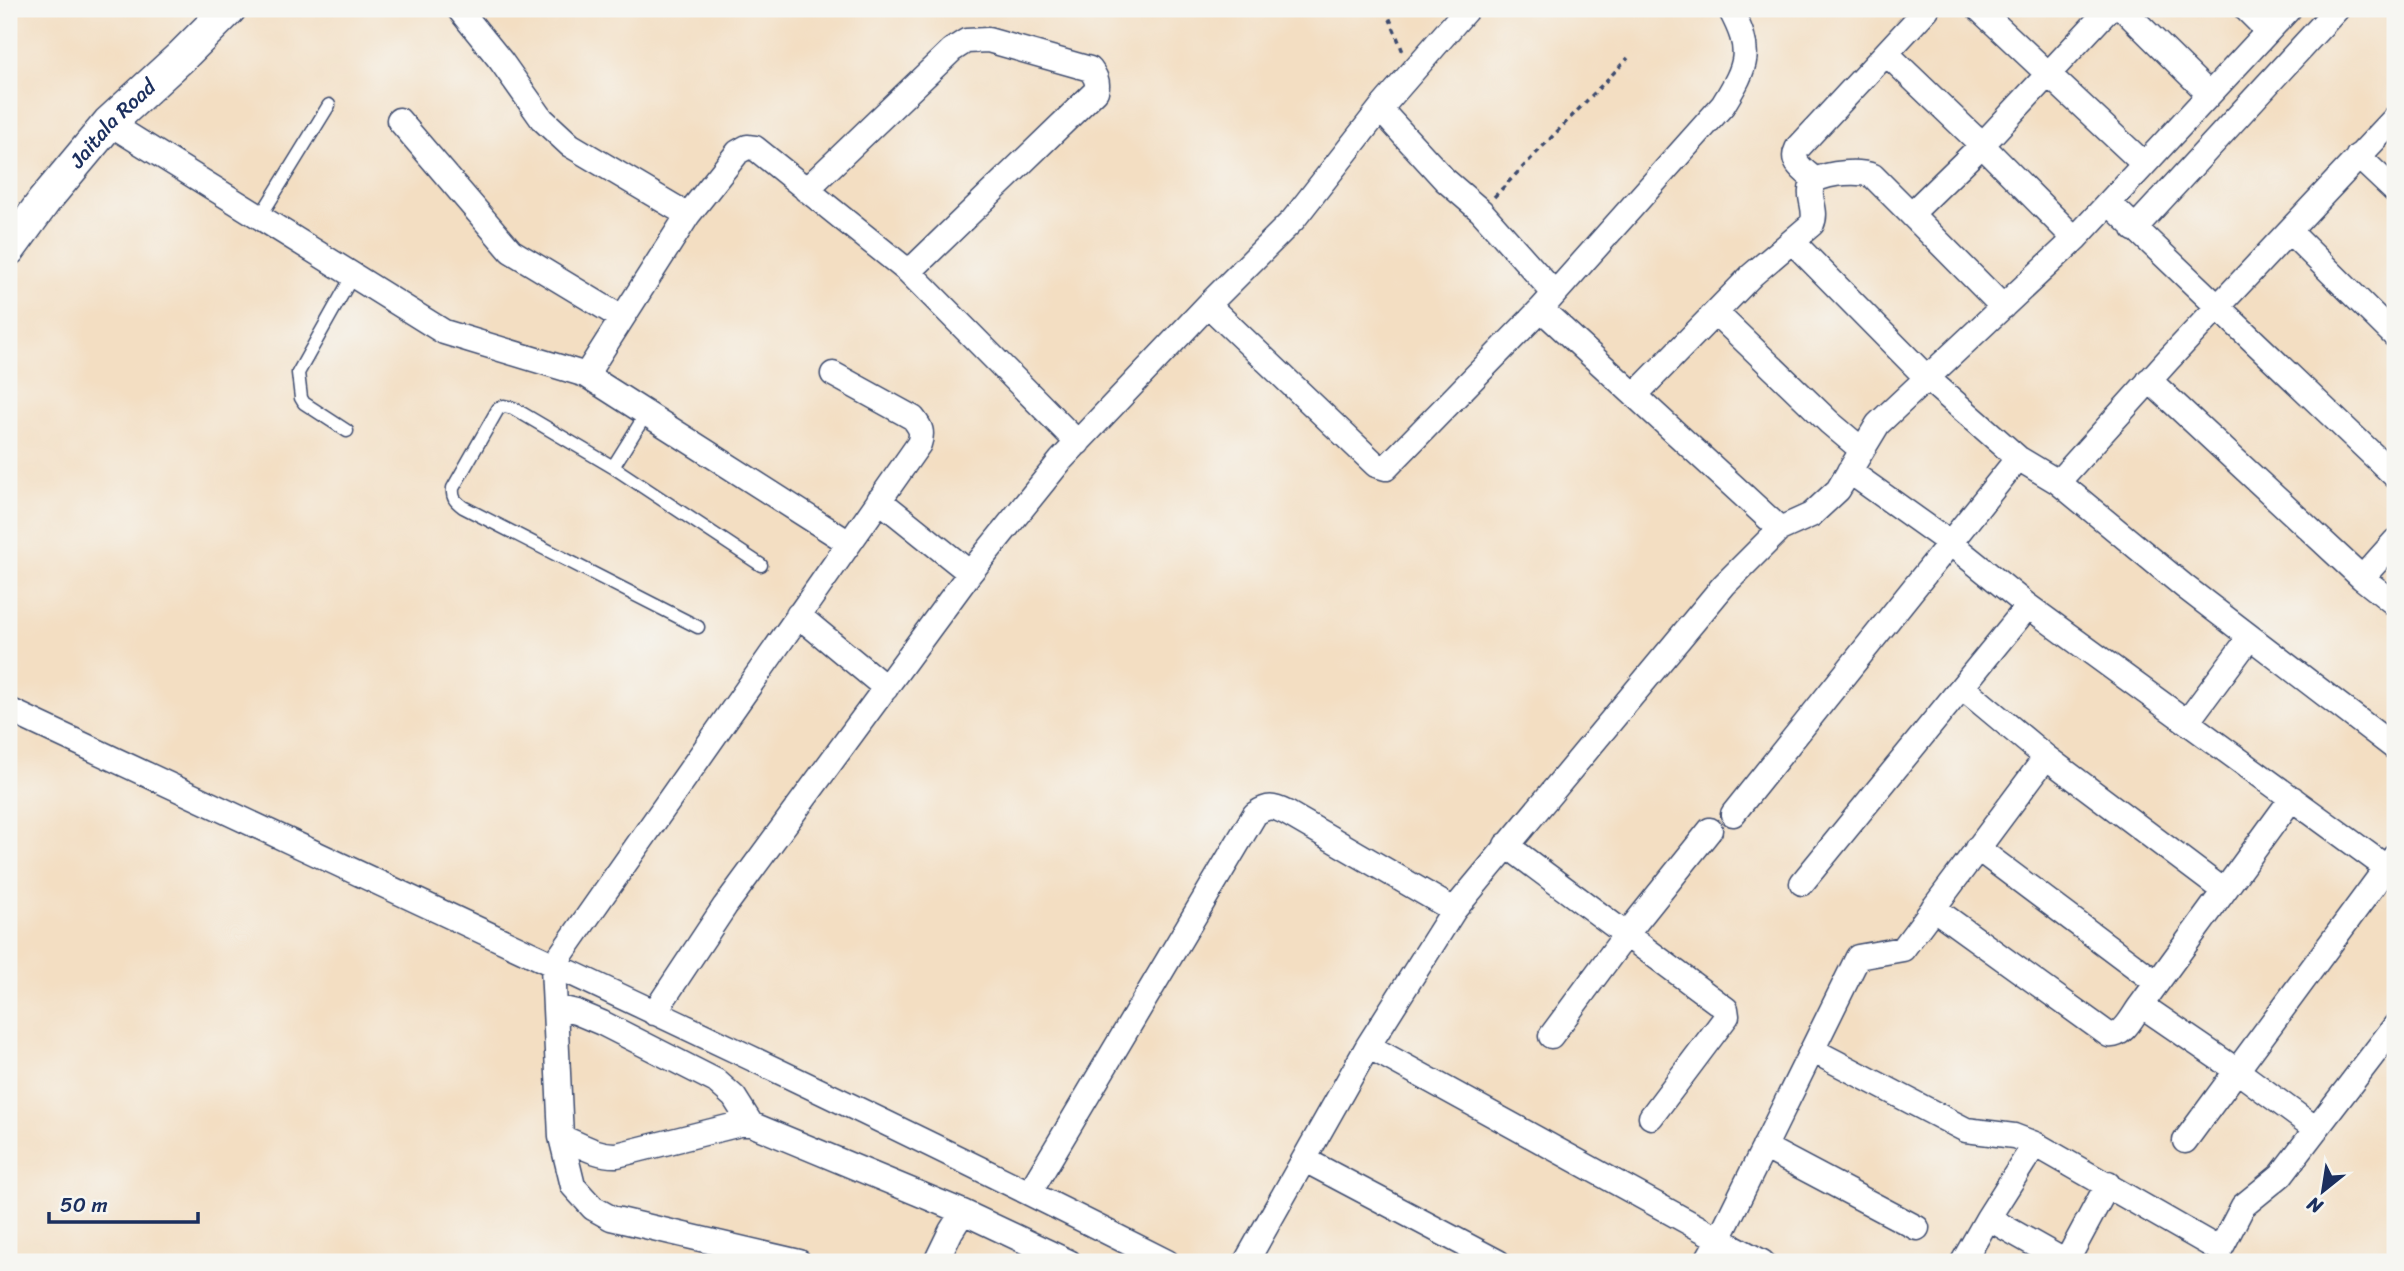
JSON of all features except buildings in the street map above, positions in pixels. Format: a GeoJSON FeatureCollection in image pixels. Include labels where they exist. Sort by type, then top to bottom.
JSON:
{"type":"FeatureCollection","features":[{"type":"Feature","properties":{"kind":"street","name":"Jaitala Road"},"geometry":{"type":"LineString","coordinates":[[13,233],[109,122],[229,9]]}},
{"type":"Feature","properties":{"kind":"street"},"geometry":{"type":"LineString","coordinates":[[459,9],[501,61],[542,119],[570,145],[688,215]]}},
{"type":"Feature","properties":{"kind":"street"},"geometry":{"type":"LineString","coordinates":[[1208,305],[1376,465],[1386,468],[1547,301],[1723,104],[1740,78],[1746,55],[1742,32],[1730,9]]}},
{"type":"Feature","properties":{"kind":"street"},"geometry":{"type":"LineString","coordinates":[[1815,180],[1795,161],[1797,149],[1927,9]]}},
{"type":"Feature","properties":{"kind":"street"},"geometry":{"type":"LineString","coordinates":[[1979,9],[2144,164]]}},
{"type":"Feature","properties":{"kind":"street"},"geometry":{"type":"LineString","coordinates":[[1911,214],[1982,145],[2109,9]]}},
{"type":"Feature","properties":{"kind":"street"},"geometry":{"type":"LineString","coordinates":[[2123,9],[2209,94]]}},
{"type":"Feature","properties":{"kind":"street"},"geometry":{"type":"LineString","coordinates":[[2246,9],[2268,31]]}},
{"type":"Feature","properties":{"kind":"street"},"geometry":{"type":"LineString","coordinates":[[1246,1262],[1368,1046],[1454,910],[1506,845],[1724,585],[1780,529],[1811,515],[1838,489],[1878,424],[2075,239],[2289,9]]}},
{"type":"Feature","properties":{"kind":"street"},"geometry":{"type":"LineString","coordinates":[[2134,229],[2337,9]]}},
{"type":"Feature","properties":{"kind":"street"},"geometry":{"type":"LineString","coordinates":[[654,1013],[725,906],[970,573],[1063,458],[1293,220],[1457,13]]}},
{"type":"Feature","properties":{"kind":"street"},"geometry":{"type":"LineString","coordinates":[[806,190],[952,50],[965,41],[988,40],[1090,69],[1098,85],[1096,91],[909,272]]}},
{"type":"Feature","properties":{"kind":"street"},"geometry":{"type":"LineString","coordinates":[[1887,54],[2075,239]]}},
{"type":"Feature","properties":{"kind":"street"},"geometry":{"type":"LineString","coordinates":[[1380,109],[1445,180],[1481,211],[1547,301],[1635,395],[1780,529]]}},
{"type":"Feature","properties":{"kind":"street"},"geometry":{"type":"LineString","coordinates":[[2058,482],[2149,380],[2395,117]]}},
{"type":"Feature","properties":{"kind":"street"},"geometry":{"type":"LineString","coordinates":[[399,120],[511,251],[622,318]]}},
{"type":"Feature","properties":{"kind":"street"},"geometry":{"type":"LineString","coordinates":[[109,122],[444,332],[586,375],[849,543]]}},
{"type":"Feature","properties":{"kind":"street"},"geometry":{"type":"LineString","coordinates":[[586,375],[688,215],[738,152],[747,148],[755,149],[909,272],[1063,458]]}},
{"type":"Feature","properties":{"kind":"street"},"geometry":{"type":"LineString","coordinates":[[2358,156],[2395,191]]}},
{"type":"Feature","properties":{"kind":"street"},"geometry":{"type":"LineString","coordinates":[[1635,395],[1752,275],[1814,221],[1810,190],[1815,180],[1830,175],[1866,173],[1873,176],[2003,307]]}},
{"type":"Feature","properties":{"kind":"street"},"geometry":{"type":"LineString","coordinates":[[2109,203],[2395,476]]}},
{"type":"Feature","properties":{"kind":"street"},"geometry":{"type":"LineString","coordinates":[[2290,232],[2395,336]]}},
{"type":"Feature","properties":{"kind":"street"},"geometry":{"type":"LineString","coordinates":[[1792,241],[1927,378],[2018,458],[2058,482],[2185,587],[2395,748]]}},
{"type":"Feature","properties":{"kind":"street"},"geometry":{"type":"LineString","coordinates":[[1716,313],[1855,461],[1950,543],[2028,606],[2292,799],[2391,862],[2185,1141]]}},
{"type":"Feature","properties":{"kind":"street"},"geometry":{"type":"LineString","coordinates":[[799,1262],[611,1218],[593,1208],[573,1186],[561,1137],[553,966],[919,444],[923,433],[913,418],[833,374]]}},
{"type":"Feature","properties":{"kind":"street"},"geometry":{"type":"LineString","coordinates":[[2149,380],[2362,578],[2395,604]]}},
{"type":"Feature","properties":{"kind":"street"},"geometry":{"type":"LineString","coordinates":[[1733,814],[2018,458]]}},
{"type":"Feature","properties":{"kind":"street"},"geometry":{"type":"LineString","coordinates":[[879,500],[970,573]]}},
{"type":"Feature","properties":{"kind":"street"},"geometry":{"type":"LineString","coordinates":[[2362,578],[2395,541]]}},
{"type":"Feature","properties":{"kind":"street"},"geometry":{"type":"LineString","coordinates":[[1802,883],[2028,606]]}},
{"type":"Feature","properties":{"kind":"street"},"geometry":{"type":"LineString","coordinates":[[798,615],[886,688]]}},
{"type":"Feature","properties":{"kind":"street"},"geometry":{"type":"LineString","coordinates":[[2187,722],[2250,637]]}},
{"type":"Feature","properties":{"kind":"street"},"geometry":{"type":"LineString","coordinates":[[1962,687],[2046,757],[2224,891]]}},
{"type":"Feature","properties":{"kind":"street"},"geometry":{"type":"LineString","coordinates":[[9,710],[1030,1192],[1167,1262]]}},
{"type":"Feature","properties":{"kind":"street"},"geometry":{"type":"LineString","coordinates":[[1706,1262],[1858,957],[1903,949],[2046,757]]}},
{"type":"Feature","properties":{"kind":"street"},"geometry":{"type":"LineString","coordinates":[[1933,908],[2114,1036],[2121,1032],[2292,799]]}},
{"type":"Feature","properties":{"kind":"street"},"geometry":{"type":"LineString","coordinates":[[1030,1192],[1255,814],[1266,806],[1274,806],[1287,813],[1454,910]]}},
{"type":"Feature","properties":{"kind":"street"},"geometry":{"type":"LineString","coordinates":[[1551,1036],[1625,936],[1710,830]]}},
{"type":"Feature","properties":{"kind":"street"},"geometry":{"type":"LineString","coordinates":[[1506,845],[1625,936],[1723,1006],[1727,1012],[1727,1016],[1651,1117]]}},
{"type":"Feature","properties":{"kind":"street"},"geometry":{"type":"LineString","coordinates":[[1977,849],[2157,983]]}},
{"type":"Feature","properties":{"kind":"street"},"geometry":{"type":"LineString","coordinates":[[2141,1004],[2316,1129]]}},
{"type":"Feature","properties":{"kind":"street"},"geometry":{"type":"LineString","coordinates":[[555,1007],[602,1023],[716,1081],[734,1097],[751,1124]]}},
{"type":"Feature","properties":{"kind":"street"},"geometry":{"type":"LineString","coordinates":[[1812,1050],[1966,1130],[2014,1136],[2035,1144],[2108,1184],[2217,1256],[2243,1206],[2281,1175],[2395,1026]]}},
{"type":"Feature","properties":{"kind":"street"},"geometry":{"type":"LineString","coordinates":[[1368,1046],[1762,1262]]}},
{"type":"Feature","properties":{"kind":"street"},"geometry":{"type":"LineString","coordinates":[[561,1137],[597,1152],[617,1155],[740,1124],[751,1124],[963,1212],[1069,1262]]}},
{"type":"Feature","properties":{"kind":"street"},"geometry":{"type":"LineString","coordinates":[[1963,1262],[2035,1144]]}},
{"type":"Feature","properties":{"kind":"street"},"geometry":{"type":"LineString","coordinates":[[1764,1147],[1917,1228]]}},
{"type":"Feature","properties":{"kind":"street"},"geometry":{"type":"LineString","coordinates":[[1305,1160],[1486,1260]]}},
{"type":"Feature","properties":{"kind":"street"},"geometry":{"type":"LineString","coordinates":[[1988,1219],[2066,1262],[2108,1184]]}},
{"type":"Feature","properties":{"kind":"street"},"geometry":{"type":"LineString","coordinates":[[936,1262],[963,1212]]}},
{"type":"Feature","properties":{"kind":"lane"},"geometry":{"type":"LineString","coordinates":[[260,217],[328,105]]}},
{"type":"Feature","properties":{"kind":"lane"},"geometry":{"type":"LineString","coordinates":[[347,431],[303,403],[298,373],[353,275]]}},
{"type":"Feature","properties":{"kind":"lane"},"geometry":{"type":"LineString","coordinates":[[698,627],[455,501],[453,488],[498,409],[505,406],[513,408],[613,467],[761,565]]}},
{"type":"Feature","properties":{"kind":"lane"},"geometry":{"type":"LineString","coordinates":[[613,467],[646,414]]}},
{"type":"Feature","properties":{"kind":"path"},"geometry":{"type":"LineString","coordinates":[[1385,9],[1411,74]]}},
{"type":"Feature","properties":{"kind":"path"},"geometry":{"type":"LineString","coordinates":[[1481,211],[1628,58]]}}]}
